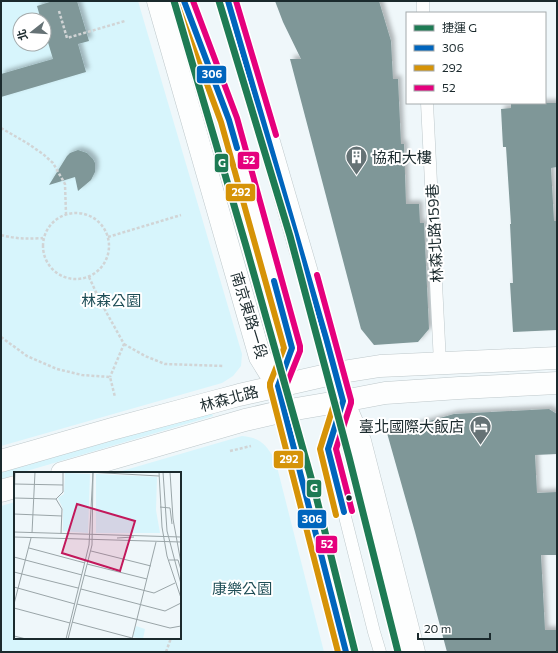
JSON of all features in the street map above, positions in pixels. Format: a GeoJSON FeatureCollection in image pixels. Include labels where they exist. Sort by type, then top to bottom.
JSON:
{"type":"FeatureCollection","features":[{"type":"Feature","properties":{"kind":"main road","name":"南京東路一段"},"geometry":{"type":"LineString","coordinates":[[158,1],[260,357],[278,386],[346,652]]}},
{"type":"Feature","properties":{"kind":"main road"},"geometry":{"type":"LineString","coordinates":[[228,1],[343,401],[360,441],[414,652]]}},
{"type":"Feature","properties":{"kind":"main road","name":"林森北路"},"geometry":{"type":"LineString","coordinates":[[1,461],[238,394],[336,374],[380,366],[557,358]]}},
{"type":"Feature","properties":{"kind":"main road","name":"林森北路"},"geometry":{"type":"LineString","coordinates":[[65,472],[245,420],[284,411],[385,393],[557,383]]}},
{"type":"Feature","properties":{"kind":"main road"},"geometry":{"type":"LineString","coordinates":[[1,491],[14,487]]}},
{"type":"Feature","properties":{"kind":"lane"},"geometry":{"type":"LineString","coordinates":[[184,1],[229,120],[292,348],[278,386]]}},
{"type":"Feature","properties":{"kind":"lane"},"geometry":{"type":"LineString","coordinates":[[422,1],[423,12]]}},
{"type":"Feature","properties":{"kind":"lane","name":"林森北路159巷"},"geometry":{"type":"LineString","coordinates":[[428,104],[440,363]]}},
{"type":"Feature","properties":{"kind":"lane"},"geometry":{"type":"LineString","coordinates":[[343,401],[328,449],[380,652]]}},
{"type":"Feature","properties":{"kind":"path"},"geometry":{"type":"LineString","coordinates":[[59,11],[67,38],[125,21]]}},
{"type":"Feature","properties":{"kind":"path"},"geometry":{"type":"LineString","coordinates":[[1,128],[27,143],[53,163],[65,184],[66,214]]}},
{"type":"Feature","properties":{"kind":"path"},"geometry":{"type":"LineString","coordinates":[[75,212],[84,213],[99,222],[105,229],[108,237],[108,254],[100,269],[89,277],[76,280],[60,276],[52,270],[47,263],[42,246],[46,230],[52,223],[59,217],[75,212]]}},
{"type":"Feature","properties":{"kind":"path"},"geometry":{"type":"LineString","coordinates":[[108,237],[181,215]]}},
{"type":"Feature","properties":{"kind":"path"},"geometry":{"type":"LineString","coordinates":[[1,235],[10,238],[43,238]]}},
{"type":"Feature","properties":{"kind":"path"},"geometry":{"type":"LineString","coordinates":[[89,277],[100,301],[124,344],[145,356],[165,364],[224,366]]}},
{"type":"Feature","properties":{"kind":"path"},"geometry":{"type":"LineString","coordinates":[[1,337],[27,356],[57,369],[82,375],[110,378]]}},
{"type":"Feature","properties":{"kind":"path"},"geometry":{"type":"LineString","coordinates":[[116,397],[110,378],[124,344]]}},
{"type":"Feature","properties":{"kind":"path"},"geometry":{"type":"LineString","coordinates":[[166,652],[171,639]]}},
{"type":"Feature","properties":{"kind":"green space","name":"林森公園"},"geometry":{"type":"Polygon","coordinates":[[[1,1],[138,1],[242,354],[241,366],[233,376],[222,383],[1,446],[1,1]]]}},
{"type":"Feature","properties":{"kind":"green space"},"geometry":{"type":"Polygon","coordinates":[[[210,408],[213,416],[23,472],[14,472],[14,475],[1,479],[1,470],[210,408]]]}},
{"type":"Feature","properties":{"kind":"green space","name":"康樂公園"},"geometry":{"type":"Polygon","coordinates":[[[242,436],[254,438],[262,443],[275,459],[324,652],[1,652],[1,506],[14,502],[14,639],[181,639],[181,472],[118,472],[242,436]]]}},
{"type":"Feature","properties":{"kind":"building"},"geometry":{"type":"Polygon","coordinates":[[[53,1],[77,1],[89,41],[78,44],[86,72],[1,97],[1,74],[53,59],[51,52],[52,12],[39,12],[37,6],[53,1]]]}},
{"type":"Feature","properties":{"kind":"building"},"geometry":{"type":"Polygon","coordinates":[[[275,1],[379,1],[391,41],[393,79],[398,79],[401,144],[404,144],[406,204],[419,204],[420,223],[424,223],[429,329],[418,342],[374,345],[361,329],[290,59],[301,59],[283,22],[275,1]]]}},
{"type":"Feature","properties":{"kind":"building"},"geometry":{"type":"Polygon","coordinates":[[[557,103],[557,167],[551,168],[554,221],[557,221],[557,330],[513,332],[510,283],[513,283],[511,224],[506,147],[503,147],[501,109],[511,108],[511,104],[557,103]]]}},
{"type":"Feature","properties":{"kind":"building"},"geometry":{"type":"Polygon","coordinates":[[[78,150],[87,153],[95,163],[95,172],[91,180],[78,191],[75,177],[49,185],[67,156],[78,150]]]}},
{"type":"Feature","properties":{"kind":"building"},"geometry":{"type":"Polygon","coordinates":[[[549,409],[557,414],[557,454],[535,455],[537,493],[557,492],[557,555],[541,555],[545,630],[557,630],[557,652],[447,652],[387,433],[454,414],[549,409]]]}},
{"type":"Feature","properties":{"kind":"metro line","name":"G"},"geometry":{"type":"LineString","coordinates":[[174,1],[246,246],[315,492],[355,652]]}},
{"type":"Feature","properties":{"kind":"metro line","name":"G"},"geometry":{"type":"LineString","coordinates":[[219,1],[290,236],[349,457],[398,652]]}},
{"type":"Feature","properties":{"kind":"transit line","name":"306"},"geometry":{"type":"LineString","coordinates":[[184,1],[229,120],[237,148]]}},
{"type":"Feature","properties":{"kind":"transit line","name":"52"},"geometry":{"type":"LineString","coordinates":[[193,1],[237,118],[300,346],[300,351],[286,386],[354,650]]}},
{"type":"Feature","properties":{"kind":"transit line","name":"306"},"geometry":{"type":"LineString","coordinates":[[228,1],[343,401]]}},
{"type":"Feature","properties":{"kind":"transit line","name":"52"},"geometry":{"type":"LineString","coordinates":[[236,1],[276,135]]}},
{"type":"Feature","properties":{"kind":"transit line","name":"292"},"geometry":{"type":"LineString","coordinates":[[220,3],[260,139]]}},
{"type":"Feature","properties":{"kind":"transit line","name":"292"},"geometry":{"type":"LineString","coordinates":[[177,4],[221,122],[284,348],[270,383],[270,387],[338,652]]}},
{"type":"Feature","properties":{"kind":"transit line","name":"52"},"geometry":{"type":"LineString","coordinates":[[317,275],[351,400],[336,449],[352,511]]}},
{"type":"Feature","properties":{"kind":"transit line","name":"292"},"geometry":{"type":"LineString","coordinates":[[301,279],[335,401],[320,449],[336,515]]}},
{"type":"Feature","properties":{"kind":"transit line","name":"306"},"geometry":{"type":"LineString","coordinates":[[274,281],[292,348],[278,386]]}},
{"type":"Feature","properties":{"kind":"transit line","name":"306"},"geometry":{"type":"LineString","coordinates":[[278,386],[346,652]]}},
{"type":"Feature","properties":{"kind":"transit line","name":"306"},"geometry":{"type":"LineString","coordinates":[[343,401],[328,449],[344,512]]}},
{"type":"Feature","properties":{"kind":"place","name":"協和大樓"},"geometry":{"type":"Point","coordinates":[356,176]}},
{"type":"Feature","properties":{"kind":"place","name":"臺北國際大飯店"},"geometry":{"type":"Point","coordinates":[480,446]}}]}
